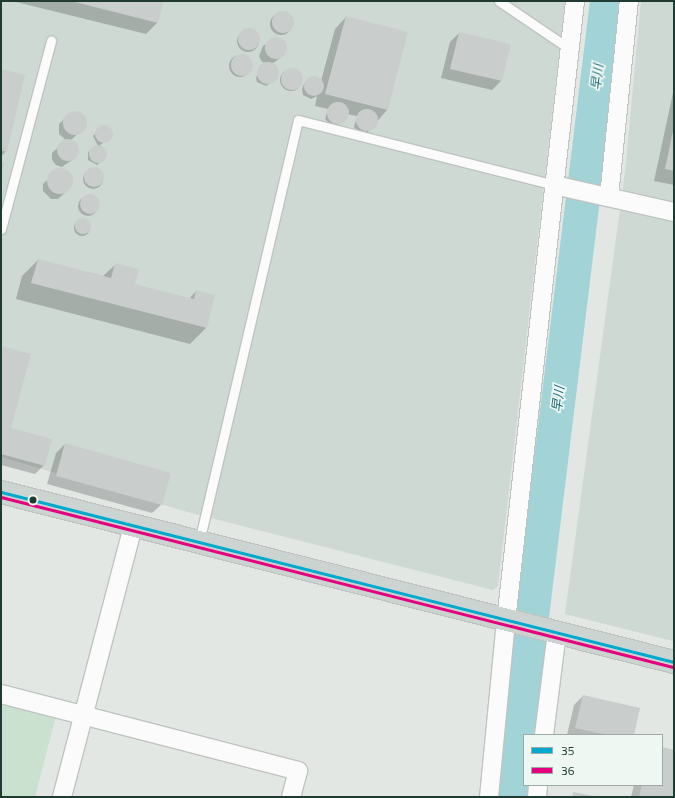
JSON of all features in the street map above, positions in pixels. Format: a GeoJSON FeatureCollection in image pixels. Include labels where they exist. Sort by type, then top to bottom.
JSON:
{"type":"FeatureCollection","features":[{"type":"Feature","properties":{"kind":"main road"},"geometry":{"type":"LineString","coordinates":[[1,492],[674,662]]}},
{"type":"Feature","properties":{"kind":"street"},"geometry":{"type":"LineString","coordinates":[[489,797],[506,620],[576,1]]}},
{"type":"Feature","properties":{"kind":"street"},"geometry":{"type":"LineString","coordinates":[[608,198],[629,1]]}},
{"type":"Feature","properties":{"kind":"street"},"geometry":{"type":"LineString","coordinates":[[554,185],[674,212]]}},
{"type":"Feature","properties":{"kind":"street"},"geometry":{"type":"LineString","coordinates":[[62,797],[133,526]]}},
{"type":"Feature","properties":{"kind":"street"},"geometry":{"type":"LineString","coordinates":[[544,734],[557,632]]}},
{"type":"Feature","properties":{"kind":"street"},"geometry":{"type":"LineString","coordinates":[[1,694],[298,771],[291,797]]}},
{"type":"Feature","properties":{"kind":"street"},"geometry":{"type":"LineString","coordinates":[[537,797],[538,786]]}},
{"type":"Feature","properties":{"kind":"lane"},"geometry":{"type":"LineString","coordinates":[[499,1],[570,48]]}},
{"type":"Feature","properties":{"kind":"lane"},"geometry":{"type":"LineString","coordinates":[[1,230],[51,41]]}},
{"type":"Feature","properties":{"kind":"lane"},"geometry":{"type":"LineString","coordinates":[[199,542],[298,120],[554,185]]}},
{"type":"Feature","properties":{"kind":"shaded area"},"geometry":{"type":"Polygon","coordinates":[[[1,1],[565,1],[498,586],[493,590],[191,513],[1,457],[1,1]]]}},
{"type":"Feature","properties":{"kind":"shaded area"},"geometry":{"type":"Polygon","coordinates":[[[641,1],[674,1],[673,641],[565,614],[625,172],[641,1]]]}},
{"type":"Feature","properties":{"kind":"green space"},"geometry":{"type":"Polygon","coordinates":[[[1,701],[56,716],[35,797],[1,797],[1,701]]]}},
{"type":"Feature","properties":{"kind":"building"},"geometry":{"type":"Polygon","coordinates":[[[71,1],[164,1],[158,23],[71,1]]]}},
{"type":"Feature","properties":{"kind":"building"},"geometry":{"type":"Polygon","coordinates":[[[283,11],[291,14],[294,22],[291,30],[283,33],[275,30],[272,22],[275,14],[283,11]]]}},
{"type":"Feature","properties":{"kind":"building"},"geometry":{"type":"Polygon","coordinates":[[[346,16],[408,32],[388,110],[325,94],[346,16]]]}},
{"type":"Feature","properties":{"kind":"building"},"geometry":{"type":"Polygon","coordinates":[[[249,28],[257,31],[260,39],[257,47],[249,50],[241,47],[238,39],[241,31],[249,28]]]}},
{"type":"Feature","properties":{"kind":"building"},"geometry":{"type":"Polygon","coordinates":[[[459,32],[511,44],[502,81],[450,69],[459,32]]]}},
{"type":"Feature","properties":{"kind":"building"},"geometry":{"type":"Polygon","coordinates":[[[272,37],[280,37],[287,44],[287,52],[280,59],[272,59],[265,52],[265,44],[272,37]]]}},
{"type":"Feature","properties":{"kind":"building"},"geometry":{"type":"Polygon","coordinates":[[[242,54],[250,57],[253,65],[250,73],[242,76],[234,73],[231,65],[234,57],[242,54]]]}},
{"type":"Feature","properties":{"kind":"building"},"geometry":{"type":"Polygon","coordinates":[[[268,62],[276,65],[279,73],[276,81],[268,84],[260,81],[257,73],[260,65],[268,62]]]}},
{"type":"Feature","properties":{"kind":"building"},"geometry":{"type":"Polygon","coordinates":[[[292,68],[300,71],[303,79],[300,87],[292,90],[284,87],[281,79],[284,71],[292,68]]]}},
{"type":"Feature","properties":{"kind":"building"},"geometry":{"type":"Polygon","coordinates":[[[1,69],[25,75],[7,152],[1,150],[1,69]]]}},
{"type":"Feature","properties":{"kind":"building"},"geometry":{"type":"Polygon","coordinates":[[[310,76],[318,76],[324,82],[324,90],[318,96],[310,96],[304,90],[304,82],[310,76]]]}},
{"type":"Feature","properties":{"kind":"building"},"geometry":{"type":"Polygon","coordinates":[[[338,102],[346,105],[349,113],[346,121],[338,124],[330,121],[327,113],[330,105],[338,102]]]}},
{"type":"Feature","properties":{"kind":"building"},"geometry":{"type":"Polygon","coordinates":[[[367,109],[375,112],[378,120],[375,128],[367,131],[359,128],[356,120],[359,112],[367,109]]]}},
{"type":"Feature","properties":{"kind":"building"},"geometry":{"type":"Polygon","coordinates":[[[75,111],[80,112],[86,118],[86,128],[80,134],[75,135],[70,134],[64,128],[63,123],[64,118],[70,112],[75,111]]]}},
{"type":"Feature","properties":{"kind":"building"},"geometry":{"type":"Polygon","coordinates":[[[104,125],[110,128],[113,134],[110,140],[104,143],[98,140],[95,134],[98,128],[104,125]]]}},
{"type":"Feature","properties":{"kind":"building"},"geometry":{"type":"Polygon","coordinates":[[[674,131],[674,171],[665,169],[674,131]]]}},
{"type":"Feature","properties":{"kind":"building"},"geometry":{"type":"Polygon","coordinates":[[[68,139],[76,142],[79,150],[76,158],[68,161],[60,158],[57,150],[60,142],[68,139]]]}},
{"type":"Feature","properties":{"kind":"building"},"geometry":{"type":"Polygon","coordinates":[[[98,145],[104,148],[107,154],[104,160],[98,163],[92,160],[89,154],[92,148],[98,145]]]}},
{"type":"Feature","properties":{"kind":"building"},"geometry":{"type":"Polygon","coordinates":[[[1,162],[4,163],[2,172],[1,172],[1,162]]]}},
{"type":"Feature","properties":{"kind":"building"},"geometry":{"type":"Polygon","coordinates":[[[94,167],[101,170],[104,177],[101,184],[94,187],[87,184],[84,177],[87,170],[94,167]]]}},
{"type":"Feature","properties":{"kind":"building"},"geometry":{"type":"Polygon","coordinates":[[[60,168],[69,172],[73,181],[69,190],[60,194],[51,190],[47,181],[51,172],[60,168]]]}},
{"type":"Feature","properties":{"kind":"building"},"geometry":{"type":"Polygon","coordinates":[[[90,194],[97,197],[100,204],[97,211],[90,214],[83,211],[80,204],[83,197],[90,194]]]}},
{"type":"Feature","properties":{"kind":"building"},"geometry":{"type":"Polygon","coordinates":[[[83,218],[89,220],[91,226],[89,232],[83,234],[77,232],[75,226],[77,220],[83,218]]]}},
{"type":"Feature","properties":{"kind":"building"},"geometry":{"type":"Polygon","coordinates":[[[38,259],[111,278],[115,263],[139,269],[135,284],[194,299],[196,290],[215,295],[207,328],[31,283],[38,259]]]}},
{"type":"Feature","properties":{"kind":"building"},"geometry":{"type":"Polygon","coordinates":[[[1,346],[31,354],[11,428],[52,439],[45,466],[1,454],[1,346]]]}},
{"type":"Feature","properties":{"kind":"building"},"geometry":{"type":"Polygon","coordinates":[[[65,443],[171,473],[162,505],[56,476],[65,443]]]}},
{"type":"Feature","properties":{"kind":"building"},"geometry":{"type":"Polygon","coordinates":[[[583,695],[640,708],[634,734],[603,734],[575,728],[583,695]]]}},
{"type":"Feature","properties":{"kind":"building"},"geometry":{"type":"Polygon","coordinates":[[[663,747],[674,750],[674,797],[639,796],[642,786],[663,786],[663,747]]]}},
{"type":"Feature","properties":{"kind":"building"},"geometry":{"type":"Polygon","coordinates":[[[573,792],[594,796],[572,797],[573,792]]]}},
{"type":"Feature","properties":{"kind":"waterway","name":"早川"},"geometry":{"type":"LineString","coordinates":[[510,797],[607,1]]}},
{"type":"Feature","properties":{"kind":"transit line","name":"35"},"geometry":{"type":"LineString","coordinates":[[1,492],[674,662]]}},
{"type":"Feature","properties":{"kind":"transit line","name":"36"},"geometry":{"type":"LineString","coordinates":[[1,497],[673,667]]}}]}
